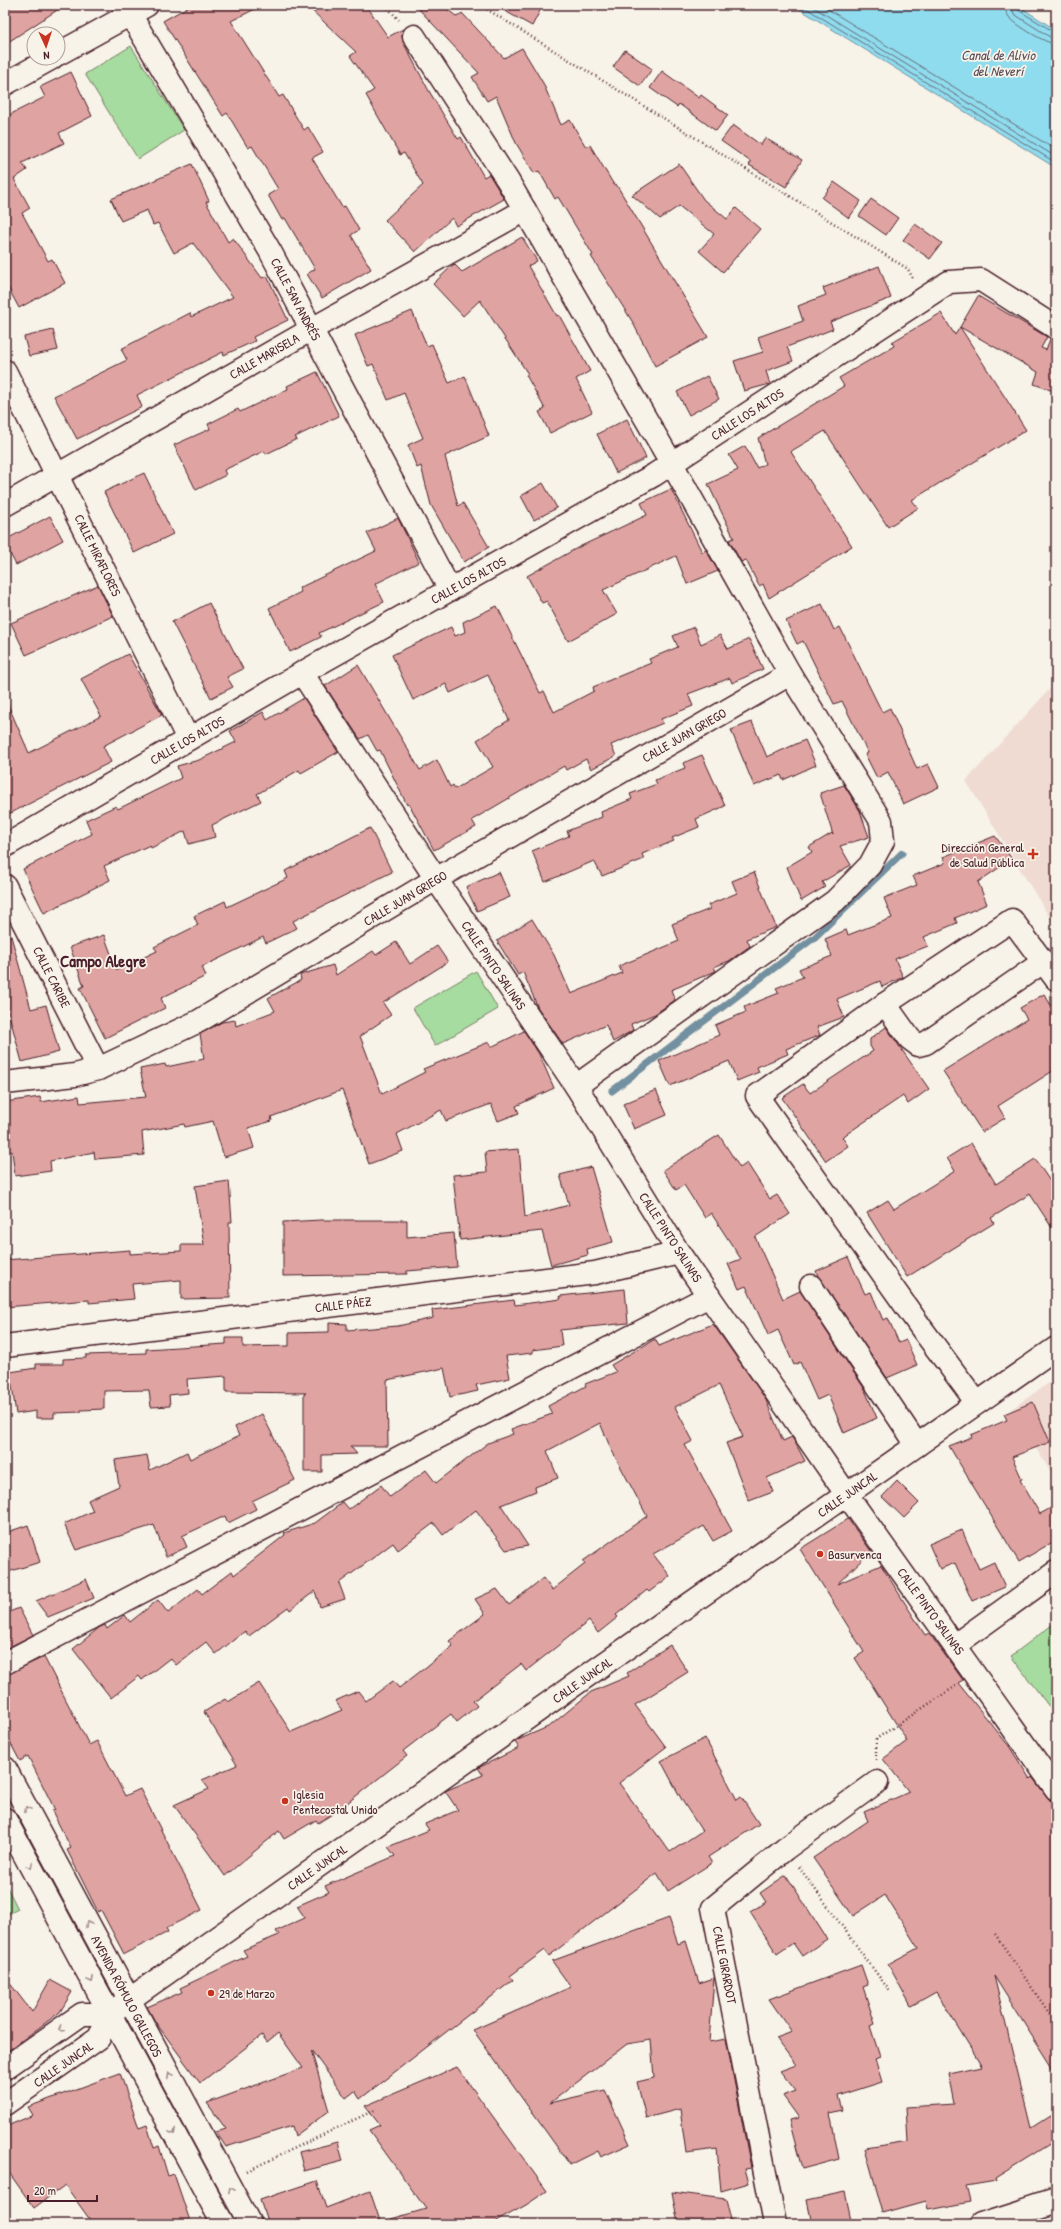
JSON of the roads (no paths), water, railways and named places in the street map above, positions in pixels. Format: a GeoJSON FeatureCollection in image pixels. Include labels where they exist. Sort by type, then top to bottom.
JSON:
{"type":"FeatureCollection","features":[{"type":"Feature","properties":{"kind":"street"},"geometry":{"type":"LineString","coordinates":[[66,50],[138,10]]}},
{"type":"Feature","properties":{"kind":"street","name":"CALLE SAN ANDRÉS"},"geometry":{"type":"LineString","coordinates":[[138,10],[312,329],[450,590]]}},
{"type":"Feature","properties":{"kind":"street"},"geometry":{"type":"LineString","coordinates":[[414,36],[508,181],[672,464],[790,674],[881,821],[883,841],[874,859],[835,901],[576,1086]]}},
{"type":"Feature","properties":{"kind":"street"},"geometry":{"type":"LineString","coordinates":[[5,84],[38,66]]}},
{"type":"Feature","properties":{"kind":"street","name":"CALLE MARISELA"},"geometry":{"type":"LineString","coordinates":[[5,505],[312,329],[525,210]]}},
{"type":"Feature","properties":{"kind":"street","name":"CALLE LOS ALTOS"},"geometry":{"type":"LineString","coordinates":[[5,846],[302,673],[654,476],[922,298],[949,282],[982,280],[1056,328]]}},
{"type":"Feature","properties":{"kind":"street","name":"CALLE MIRAFLORES"},"geometry":{"type":"LineString","coordinates":[[5,371],[58,474],[188,740]]}},
{"type":"Feature","properties":{"kind":"street","name":"CALLE PINTO SALINAS"},"geometry":{"type":"LineString","coordinates":[[302,673],[436,879],[576,1086],[679,1253],[847,1495],[1056,1789]]}},
{"type":"Feature","properties":{"kind":"street","name":"CALLE JUAN GRIEGO"},"geometry":{"type":"LineString","coordinates":[[5,1082],[75,1075],[98,1069],[199,1021],[436,879],[790,674]]}},
{"type":"Feature","properties":{"kind":"street","name":"CALLE CARIBE"},"geometry":{"type":"LineString","coordinates":[[5,886],[98,1069]]}},
{"type":"Feature","properties":{"kind":"street"},"geometry":{"type":"LineString","coordinates":[[977,1403],[922,1329],[758,1096],[885,1004],[1012,920],[1056,979]]}},
{"type":"Feature","properties":{"kind":"street"},"geometry":{"type":"LineString","coordinates":[[885,1004],[910,1039],[918,1045],[926,1043],[1043,962]]}},
{"type":"Feature","properties":{"kind":"street","name":"CALLE PÁEZ"},"geometry":{"type":"LineString","coordinates":[[5,1346],[595,1273],[679,1253]]}},
{"type":"Feature","properties":{"kind":"street"},"geometry":{"type":"LineString","coordinates":[[811,1286],[917,1445]]}},
{"type":"Feature","properties":{"kind":"street"},"geometry":{"type":"LineString","coordinates":[[5,1663],[709,1296]]}},
{"type":"Feature","properties":{"kind":"street","name":"CALLE JUNCAL"},"geometry":{"type":"LineString","coordinates":[[5,2104],[99,2038],[109,2014],[1056,1348]]}},
{"type":"Feature","properties":{"kind":"street"},"geometry":{"type":"LineString","coordinates":[[955,1645],[1056,1572]]}},
{"type":"Feature","properties":{"kind":"street","name":"AVENIDA RÓMULO GALLEGOS"},"geometry":{"type":"LineString","coordinates":[[5,1768],[250,2224]]}},
{"type":"Feature","properties":{"kind":"street","name":"CALLE GIRARDOT"},"geometry":{"type":"LineString","coordinates":[[775,2224],[713,1908],[785,1849],[877,1782]]}},
{"type":"Feature","properties":{"kind":"street","name":"AVENIDA RÓMULO GALLEGOS"},"geometry":{"type":"LineString","coordinates":[[5,1819],[222,2224]]}},
{"type":"Feature","properties":{"kind":"street"},"geometry":{"type":"LineString","coordinates":[[5,2068],[82,2014],[109,2014]]}},
{"type":"Feature","properties":{"kind":"street"},"geometry":{"type":"LineString","coordinates":[[982,2224],[1056,2200]]}},
{"type":"Feature","properties":{"kind":"water","name":"Canal de Alivio del Neverí"},"geometry":{"type":"Polygon","coordinates":[[[793,5],[1017,5],[1056,30],[1056,168],[793,5]]]}},
{"type":"Feature","properties":{"kind":"waterway"},"geometry":{"type":"LineString","coordinates":[[612,1091],[815,937],[902,853]]}},
{"type":"Feature","properties":{"kind":"place","name":"Dirección General de Salud Pública"},"geometry":{"type":"Point","coordinates":[1033,854]}},
{"type":"Feature","properties":{"kind":"place","name":"Basurvenca"},"geometry":{"type":"Point","coordinates":[820,1554]}},
{"type":"Feature","properties":{"kind":"place","name":"Iglesia Pentecostal Unido"},"geometry":{"type":"Point","coordinates":[285,1801]}},
{"type":"Feature","properties":{"kind":"place","name":"29 de Marzo"},"geometry":{"type":"Point","coordinates":[211,1993]}},
{"type":"Feature","properties":{"kind":"district","name":"Campo Alegre"},"geometry":{"type":"Point","coordinates":[103,961]}}]}
